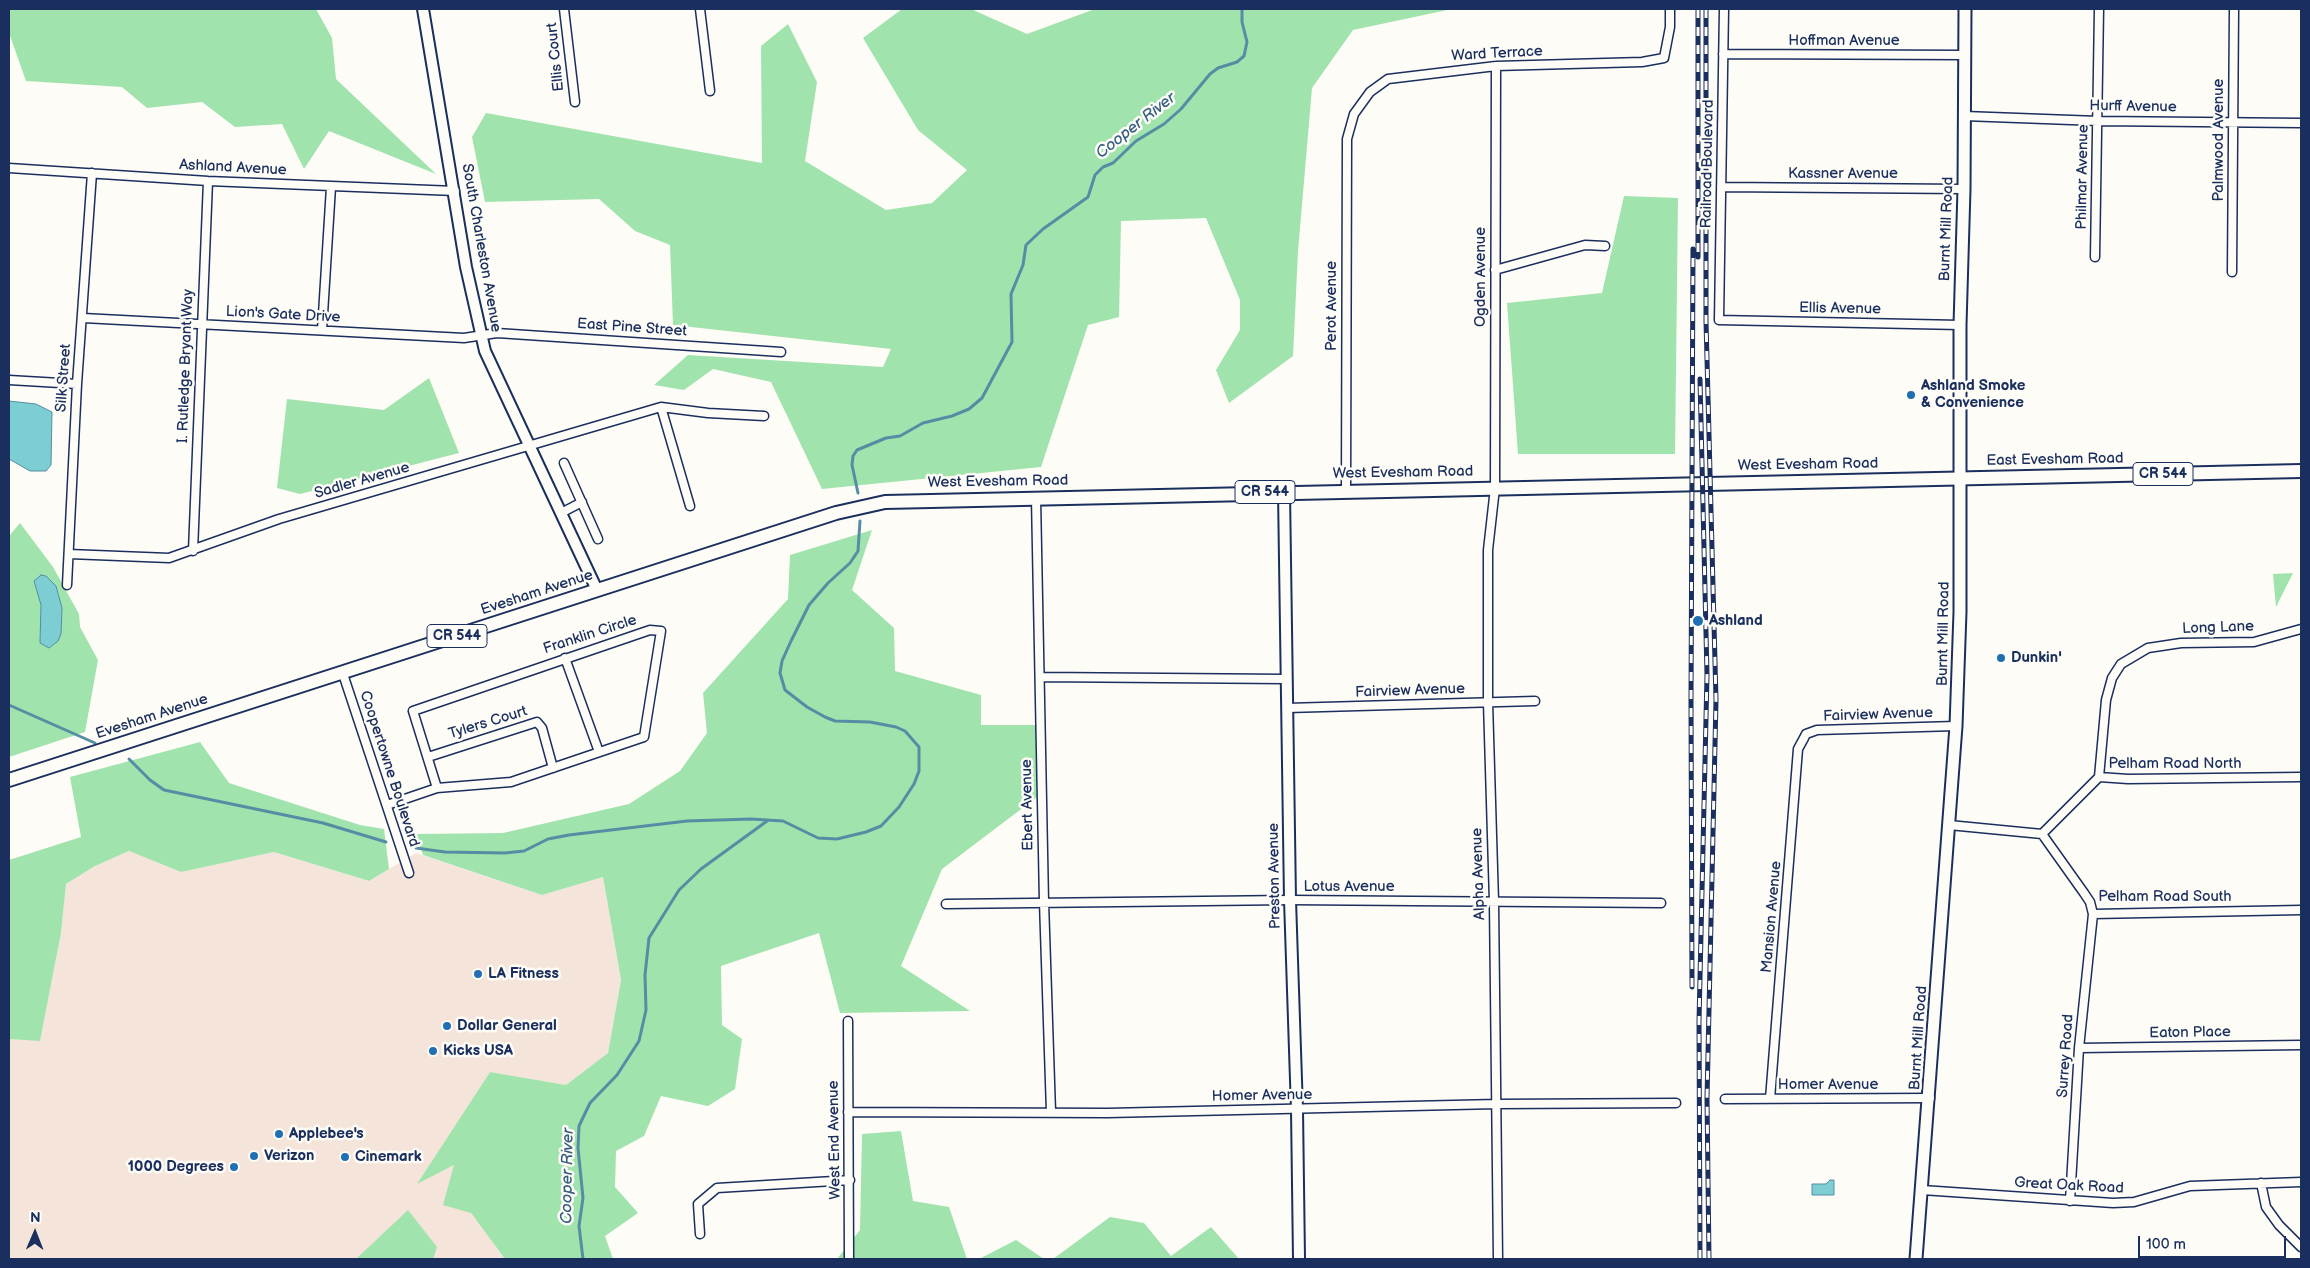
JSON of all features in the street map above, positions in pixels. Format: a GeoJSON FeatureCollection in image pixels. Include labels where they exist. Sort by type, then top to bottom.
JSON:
{"type":"FeatureCollection","features":[{"type":"Feature","properties":{"kind":"main road","name":"Burnt Mill Road"},"geometry":{"type":"LineString","coordinates":[[1916,1259],[1930,1098],[1956,726],[1960,478],[1960,325],[1966,9]]}},
{"type":"Feature","properties":{"kind":"main road","name":"East Evesham Road"},"geometry":{"type":"LineString","coordinates":[[1960,478],[2301,472]]}},
{"type":"Feature","properties":{"kind":"main road","name":"West Evesham Road"},"geometry":{"type":"LineString","coordinates":[[848,510],[885,502],[1960,478]]}},
{"type":"Feature","properties":{"kind":"main road","name":"Evesham Avenue"},"geometry":{"type":"LineString","coordinates":[[9,780],[848,510]]}},
{"type":"Feature","properties":{"kind":"street","name":"South Charleston Avenue"},"geometry":{"type":"LineString","coordinates":[[423,9],[455,191],[466,267],[485,350],[597,590]]}},
{"type":"Feature","properties":{"kind":"street","name":"Ellis Court"},"geometry":{"type":"LineString","coordinates":[[564,9],[575,102]]}},
{"type":"Feature","properties":{"kind":"street"},"geometry":{"type":"LineString","coordinates":[[700,9],[710,91]]}},
{"type":"Feature","properties":{"kind":"street","name":"Ward Terrace"},"geometry":{"type":"LineString","coordinates":[[1352,121],[1354,114],[1370,92],[1388,79],[1496,66],[1642,62],[1664,58],[1670,27],[1670,9]]}},
{"type":"Feature","properties":{"kind":"street","name":"Railroad Boulevard"},"geometry":{"type":"LineString","coordinates":[[1720,320],[1724,9]]}},
{"type":"Feature","properties":{"kind":"street","name":"Philmar Avenue"},"geometry":{"type":"LineString","coordinates":[[2095,257],[2099,9]]}},
{"type":"Feature","properties":{"kind":"street","name":"Palmwood Avenue"},"geometry":{"type":"LineString","coordinates":[[2232,272],[2234,9]]}},
{"type":"Feature","properties":{"kind":"street","name":"Hoffman Avenue"},"geometry":{"type":"LineString","coordinates":[[1723,54],[1965,56]]}},
{"type":"Feature","properties":{"kind":"street","name":"Ogden Avenue"},"geometry":{"type":"LineString","coordinates":[[1495,488],[1496,66]]}},
{"type":"Feature","properties":{"kind":"street","name":"Hurff Avenue"},"geometry":{"type":"LineString","coordinates":[[1964,116],[2098,121],[2301,123]]}},
{"type":"Feature","properties":{"kind":"street","name":"Perot Avenue"},"geometry":{"type":"LineString","coordinates":[[1346,491],[1347,139],[1352,121]]}},
{"type":"Feature","properties":{"kind":"street","name":"Ashland Avenue"},"geometry":{"type":"LineString","coordinates":[[9,168],[208,181],[455,191]]}},
{"type":"Feature","properties":{"kind":"street","name":"Silk Street"},"geometry":{"type":"LineString","coordinates":[[67,585],[77,384],[92,173]]}},
{"type":"Feature","properties":{"kind":"street","name":"I. Rutledge Bryant Way"},"geometry":{"type":"LineString","coordinates":[[193,551],[208,181]]}},
{"type":"Feature","properties":{"kind":"street"},"geometry":{"type":"LineString","coordinates":[[322,330],[331,187]]}},
{"type":"Feature","properties":{"kind":"street","name":"Kassner Avenue"},"geometry":{"type":"LineString","coordinates":[[1721,187],[1964,189]]}},
{"type":"Feature","properties":{"kind":"street"},"geometry":{"type":"LineString","coordinates":[[1495,270],[1586,245],[1606,246]]}},
{"type":"Feature","properties":{"kind":"street","name":"Lion's Gate Drive"},"geometry":{"type":"LineString","coordinates":[[83,318],[464,338],[481,336]]}},
{"type":"Feature","properties":{"kind":"street","name":"Ellis Avenue"},"geometry":{"type":"LineString","coordinates":[[1720,320],[1960,325]]}},
{"type":"Feature","properties":{"kind":"street","name":"East Pine Street"},"geometry":{"type":"LineString","coordinates":[[481,336],[497,333],[781,352]]}},
{"type":"Feature","properties":{"kind":"street"},"geometry":{"type":"LineString","coordinates":[[9,380],[77,384]]}},
{"type":"Feature","properties":{"kind":"street"},"geometry":{"type":"LineString","coordinates":[[690,506],[661,407],[708,414],[764,416]]}},
{"type":"Feature","properties":{"kind":"street","name":"Sadler Avenue"},"geometry":{"type":"LineString","coordinates":[[69,554],[169,558],[279,519],[661,407]]}},
{"type":"Feature","properties":{"kind":"street"},"geometry":{"type":"LineString","coordinates":[[564,462],[598,539]]}},
{"type":"Feature","properties":{"kind":"street","name":"Alpha Avenue"},"geometry":{"type":"LineString","coordinates":[[1495,488],[1488,550],[1488,702],[1494,902],[1498,1259]]}},
{"type":"Feature","properties":{"kind":"street","name":"Preston Avenue"},"geometry":{"type":"LineString","coordinates":[[1284,492],[1298,1259]]}},
{"type":"Feature","properties":{"kind":"street","name":"Ebert Avenue"},"geometry":{"type":"LineString","coordinates":[[1036,498],[1044,902],[1051,1112]]}},
{"type":"Feature","properties":{"kind":"street"},"geometry":{"type":"LineString","coordinates":[[561,512],[582,502]]}},
{"type":"Feature","properties":{"kind":"street","name":"Long Lane"},"geometry":{"type":"LineString","coordinates":[[2099,777],[2106,700],[2112,678],[2121,664],[2148,648],[2181,643],[2254,642],[2301,629]]}},
{"type":"Feature","properties":{"kind":"street","name":"Franklin Circle"},"geometry":{"type":"LineString","coordinates":[[387,806],[437,788],[510,782],[644,737],[661,631],[650,630],[414,711],[437,788]]}},
{"type":"Feature","properties":{"kind":"street"},"geometry":{"type":"LineString","coordinates":[[564,658],[599,752]]}},
{"type":"Feature","properties":{"kind":"street","name":"Coopertowne Boulevard"},"geometry":{"type":"LineString","coordinates":[[343,674],[409,873]]}},
{"type":"Feature","properties":{"kind":"street"},"geometry":{"type":"LineString","coordinates":[[1040,677],[1286,679]]}},
{"type":"Feature","properties":{"kind":"street","name":"Fairview Avenue"},"geometry":{"type":"LineString","coordinates":[[1287,708],[1534,700]]}},
{"type":"Feature","properties":{"kind":"street","name":"Tylers Court"},"geometry":{"type":"LineString","coordinates":[[428,757],[537,722],[542,728],[553,768]]}},
{"type":"Feature","properties":{"kind":"street","name":"Fairview Avenue"},"geometry":{"type":"LineString","coordinates":[[1804,738],[1806,734],[1817,730],[1956,726]]}},
{"type":"Feature","properties":{"kind":"street","name":"Mansion Avenue"},"geometry":{"type":"LineString","coordinates":[[1770,1099],[1798,749],[1804,738]]}},
{"type":"Feature","properties":{"kind":"street","name":"Pelham Road North"},"geometry":{"type":"LineString","coordinates":[[2042,834],[2099,777],[2128,779],[2301,777]]}},
{"type":"Feature","properties":{"kind":"street"},"geometry":{"type":"LineString","coordinates":[[1949,825],[2042,834]]}},
{"type":"Feature","properties":{"kind":"street","name":"Pelham Road South"},"geometry":{"type":"LineString","coordinates":[[2042,834],[2090,902],[2093,914],[2301,910]]}},
{"type":"Feature","properties":{"kind":"street","name":"Lotus Avenue"},"geometry":{"type":"LineString","coordinates":[[946,904],[1290,900],[1661,903]]}},
{"type":"Feature","properties":{"kind":"street","name":"Surrey Road"},"geometry":{"type":"LineString","coordinates":[[2070,1201],[2079,1048],[2093,914]]}},
{"type":"Feature","properties":{"kind":"street","name":"West End Avenue"},"geometry":{"type":"LineString","coordinates":[[848,1021],[849,1259]]}},
{"type":"Feature","properties":{"kind":"street","name":"Eaton Place"},"geometry":{"type":"LineString","coordinates":[[2079,1048],[2301,1045]]}},
{"type":"Feature","properties":{"kind":"street","name":"Homer Avenue"},"geometry":{"type":"LineString","coordinates":[[1726,1099],[1930,1098]]}},
{"type":"Feature","properties":{"kind":"street","name":"Homer Avenue"},"geometry":{"type":"LineString","coordinates":[[848,1112],[1108,1113],[1497,1104],[1676,1103]]}},
{"type":"Feature","properties":{"kind":"street"},"geometry":{"type":"LineString","coordinates":[[700,1234],[698,1204],[717,1188],[850,1180]]}},
{"type":"Feature","properties":{"kind":"street","name":"Great Oak Road"},"geometry":{"type":"LineString","coordinates":[[1922,1190],[2070,1201],[2134,1202],[2190,1186],[2301,1182]]}},
{"type":"Feature","properties":{"kind":"street"},"geometry":{"type":"LineString","coordinates":[[2260,1183],[2266,1207],[2278,1225],[2301,1248]]}},
{"type":"Feature","properties":{"kind":"shaded area"},"geometry":{"type":"Polygon","coordinates":[[[129,851],[181,872],[274,852],[369,881],[416,853],[542,895],[603,877],[621,980],[608,1053],[566,1085],[490,1072],[418,1183],[454,1165],[471,1213],[505,1259],[9,1259],[9,1039],[40,1040],[61,933],[66,884],[95,866],[129,851]]]}},
{"type":"Feature","properties":{"kind":"green space"},"geometry":{"type":"Polygon","coordinates":[[[9,9],[316,9],[332,38],[336,79],[436,174],[329,131],[304,169],[282,124],[235,127],[202,102],[147,108],[122,87],[26,81],[9,33],[9,9]]]}},
{"type":"Feature","properties":{"kind":"green space"},"geometry":{"type":"Polygon","coordinates":[[[902,9],[971,9],[1027,34],[1095,9],[1452,9],[1353,30],[1312,88],[1298,251],[1293,356],[1229,403],[1216,370],[1240,330],[1240,300],[1206,218],[1121,221],[1119,317],[1088,325],[1041,467],[822,489],[771,382],[713,369],[684,390],[654,385],[688,355],[883,367],[891,349],[673,325],[670,245],[635,231],[599,199],[485,202],[472,137],[486,113],[762,163],[761,46],[788,24],[817,82],[805,161],[886,210],[932,203],[967,170],[918,130],[863,38],[902,9]]]}},
{"type":"Feature","properties":{"kind":"green space"},"geometry":{"type":"Polygon","coordinates":[[[1624,196],[1678,198],[1675,454],[1518,454],[1507,303],[1602,293],[1624,196]]]}},
{"type":"Feature","properties":{"kind":"green space"},"geometry":{"type":"Polygon","coordinates":[[[429,378],[459,453],[300,494],[277,488],[287,399],[384,410],[429,378]]]}},
{"type":"Feature","properties":{"kind":"green space"},"geometry":{"type":"Polygon","coordinates":[[[20,523],[53,567],[79,614],[80,627],[98,660],[85,732],[9,757],[9,536],[20,523]]]}},
{"type":"Feature","properties":{"kind":"green space"},"geometry":{"type":"Polygon","coordinates":[[[872,530],[852,590],[894,628],[895,671],[981,695],[981,725],[1044,725],[1045,791],[942,869],[901,966],[970,1011],[840,1013],[819,933],[721,966],[722,1025],[742,1039],[735,1089],[708,1106],[661,1096],[644,1136],[616,1151],[615,1187],[638,1213],[605,1236],[613,1259],[505,1259],[471,1213],[443,1205],[454,1165],[417,1184],[490,1072],[566,1085],[608,1053],[621,980],[603,877],[542,895],[423,855],[416,834],[503,833],[629,804],[680,771],[707,733],[703,693],[788,599],[790,555],[872,530]]]}},
{"type":"Feature","properties":{"kind":"green space"},"geometry":{"type":"Polygon","coordinates":[[[2293,573],[2276,607],[2273,574],[2293,573]]]}},
{"type":"Feature","properties":{"kind":"green space"},"geometry":{"type":"Polygon","coordinates":[[[200,742],[229,783],[360,825],[384,829],[389,869],[369,881],[274,852],[181,872],[129,851],[95,866],[66,884],[61,933],[40,1041],[9,1039],[9,860],[81,837],[70,777],[200,742]]]}},
{"type":"Feature","properties":{"kind":"green space"},"geometry":{"type":"Polygon","coordinates":[[[901,1131],[913,1201],[949,1207],[967,1259],[837,1259],[860,1230],[862,1134],[901,1131]]]}},
{"type":"Feature","properties":{"kind":"green space"},"geometry":{"type":"Polygon","coordinates":[[[408,1210],[437,1247],[433,1259],[356,1259],[408,1210]]]}},
{"type":"Feature","properties":{"kind":"green space"},"geometry":{"type":"Polygon","coordinates":[[[1110,1217],[1144,1223],[1171,1256],[1211,1227],[1239,1259],[1053,1259],[1110,1217]]]}},
{"type":"Feature","properties":{"kind":"green space"},"geometry":{"type":"Polygon","coordinates":[[[1016,1240],[1044,1259],[979,1259],[1016,1240]]]}},
{"type":"Feature","properties":{"kind":"water"},"geometry":{"type":"Polygon","coordinates":[[[9,401],[36,404],[52,412],[51,465],[46,471],[30,471],[9,459],[9,401]]]}},
{"type":"Feature","properties":{"kind":"water"},"geometry":{"type":"Polygon","coordinates":[[[41,575],[46,576],[56,586],[62,608],[61,634],[58,641],[49,648],[40,643],[41,605],[34,581],[41,575]]]}},
{"type":"Feature","properties":{"kind":"water"},"geometry":{"type":"Polygon","coordinates":[[[1830,1180],[1834,1180],[1834,1195],[1812,1195],[1812,1184],[1826,1184],[1830,1180]]]}},
{"type":"Feature","properties":{"kind":"waterway","name":"Cooper River"},"geometry":{"type":"LineString","coordinates":[[858,493],[852,465],[853,456],[857,450],[886,438],[900,436],[923,423],[952,416],[969,409],[982,398],[1012,342],[1011,294],[1023,265],[1026,245],[1043,229],[1088,197],[1095,175],[1103,167],[1113,163],[1136,141],[1164,124],[1181,109],[1210,74],[1218,68],[1237,62],[1244,56],[1247,42],[1242,22],[1242,9]]}},
{"type":"Feature","properties":{"kind":"waterway","name":"Cooper River"},"geometry":{"type":"LineString","coordinates":[[416,848],[445,852],[505,853],[524,851],[548,839],[569,835],[687,821],[751,819],[783,821],[818,838],[837,839],[866,832],[881,826],[899,807],[914,784],[919,771],[919,747],[905,731],[896,727],[870,722],[835,721],[825,717],[807,707],[785,690],[780,673],[782,661],[809,605],[828,583],[850,563],[858,551],[860,521]]}},
{"type":"Feature","properties":{"kind":"waterway"},"geometry":{"type":"LineString","coordinates":[[9,705],[95,743]]}},
{"type":"Feature","properties":{"kind":"waterway"},"geometry":{"type":"LineString","coordinates":[[129,759],[150,780],[164,790],[323,823],[386,842]]}},
{"type":"Feature","properties":{"kind":"waterway","name":"Cooper River"},"geometry":{"type":"LineString","coordinates":[[583,1259],[579,1226],[583,1198],[578,1148],[579,1126],[590,1103],[617,1075],[639,1041],[646,1010],[645,975],[649,938],[679,890],[701,869],[767,821]]}},
{"type":"Feature","properties":{"kind":"railway"},"geometry":{"type":"LineString","coordinates":[[1698,9],[1698,257]]}},
{"type":"Feature","properties":{"kind":"railway"},"geometry":{"type":"LineString","coordinates":[[1706,9],[1706,321],[1716,700],[1707,1098],[1709,1259]]}},
{"type":"Feature","properties":{"kind":"railway"},"geometry":{"type":"LineString","coordinates":[[1692,987],[1693,249]]}},
{"type":"Feature","properties":{"kind":"railway"},"geometry":{"type":"LineString","coordinates":[[1700,379],[1707,675],[1699,1021],[1700,1259]]}},
{"type":"Feature","properties":{"kind":"place","name":"Ashland Smoke & Convenience"},"geometry":{"type":"Point","coordinates":[1911,395]}},
{"type":"Feature","properties":{"kind":"place","name":"Ashland"},"geometry":{"type":"Point","coordinates":[1698,621]}},
{"type":"Feature","properties":{"kind":"place","name":"Dunkin'"},"geometry":{"type":"Point","coordinates":[2001,658]}},
{"type":"Feature","properties":{"kind":"place","name":"LA Fitness"},"geometry":{"type":"Point","coordinates":[478,974]}},
{"type":"Feature","properties":{"kind":"place","name":"Dollar General"},"geometry":{"type":"Point","coordinates":[447,1026]}},
{"type":"Feature","properties":{"kind":"place","name":"Kicks USA"},"geometry":{"type":"Point","coordinates":[433,1051]}},
{"type":"Feature","properties":{"kind":"place","name":"Applebee's"},"geometry":{"type":"Point","coordinates":[279,1134]}},
{"type":"Feature","properties":{"kind":"place","name":"Verizon"},"geometry":{"type":"Point","coordinates":[254,1156]}},
{"type":"Feature","properties":{"kind":"place","name":"Cinemark"},"geometry":{"type":"Point","coordinates":[345,1157]}},
{"type":"Feature","properties":{"kind":"place","name":"1000 Degrees"},"geometry":{"type":"Point","coordinates":[234,1167]}}]}
